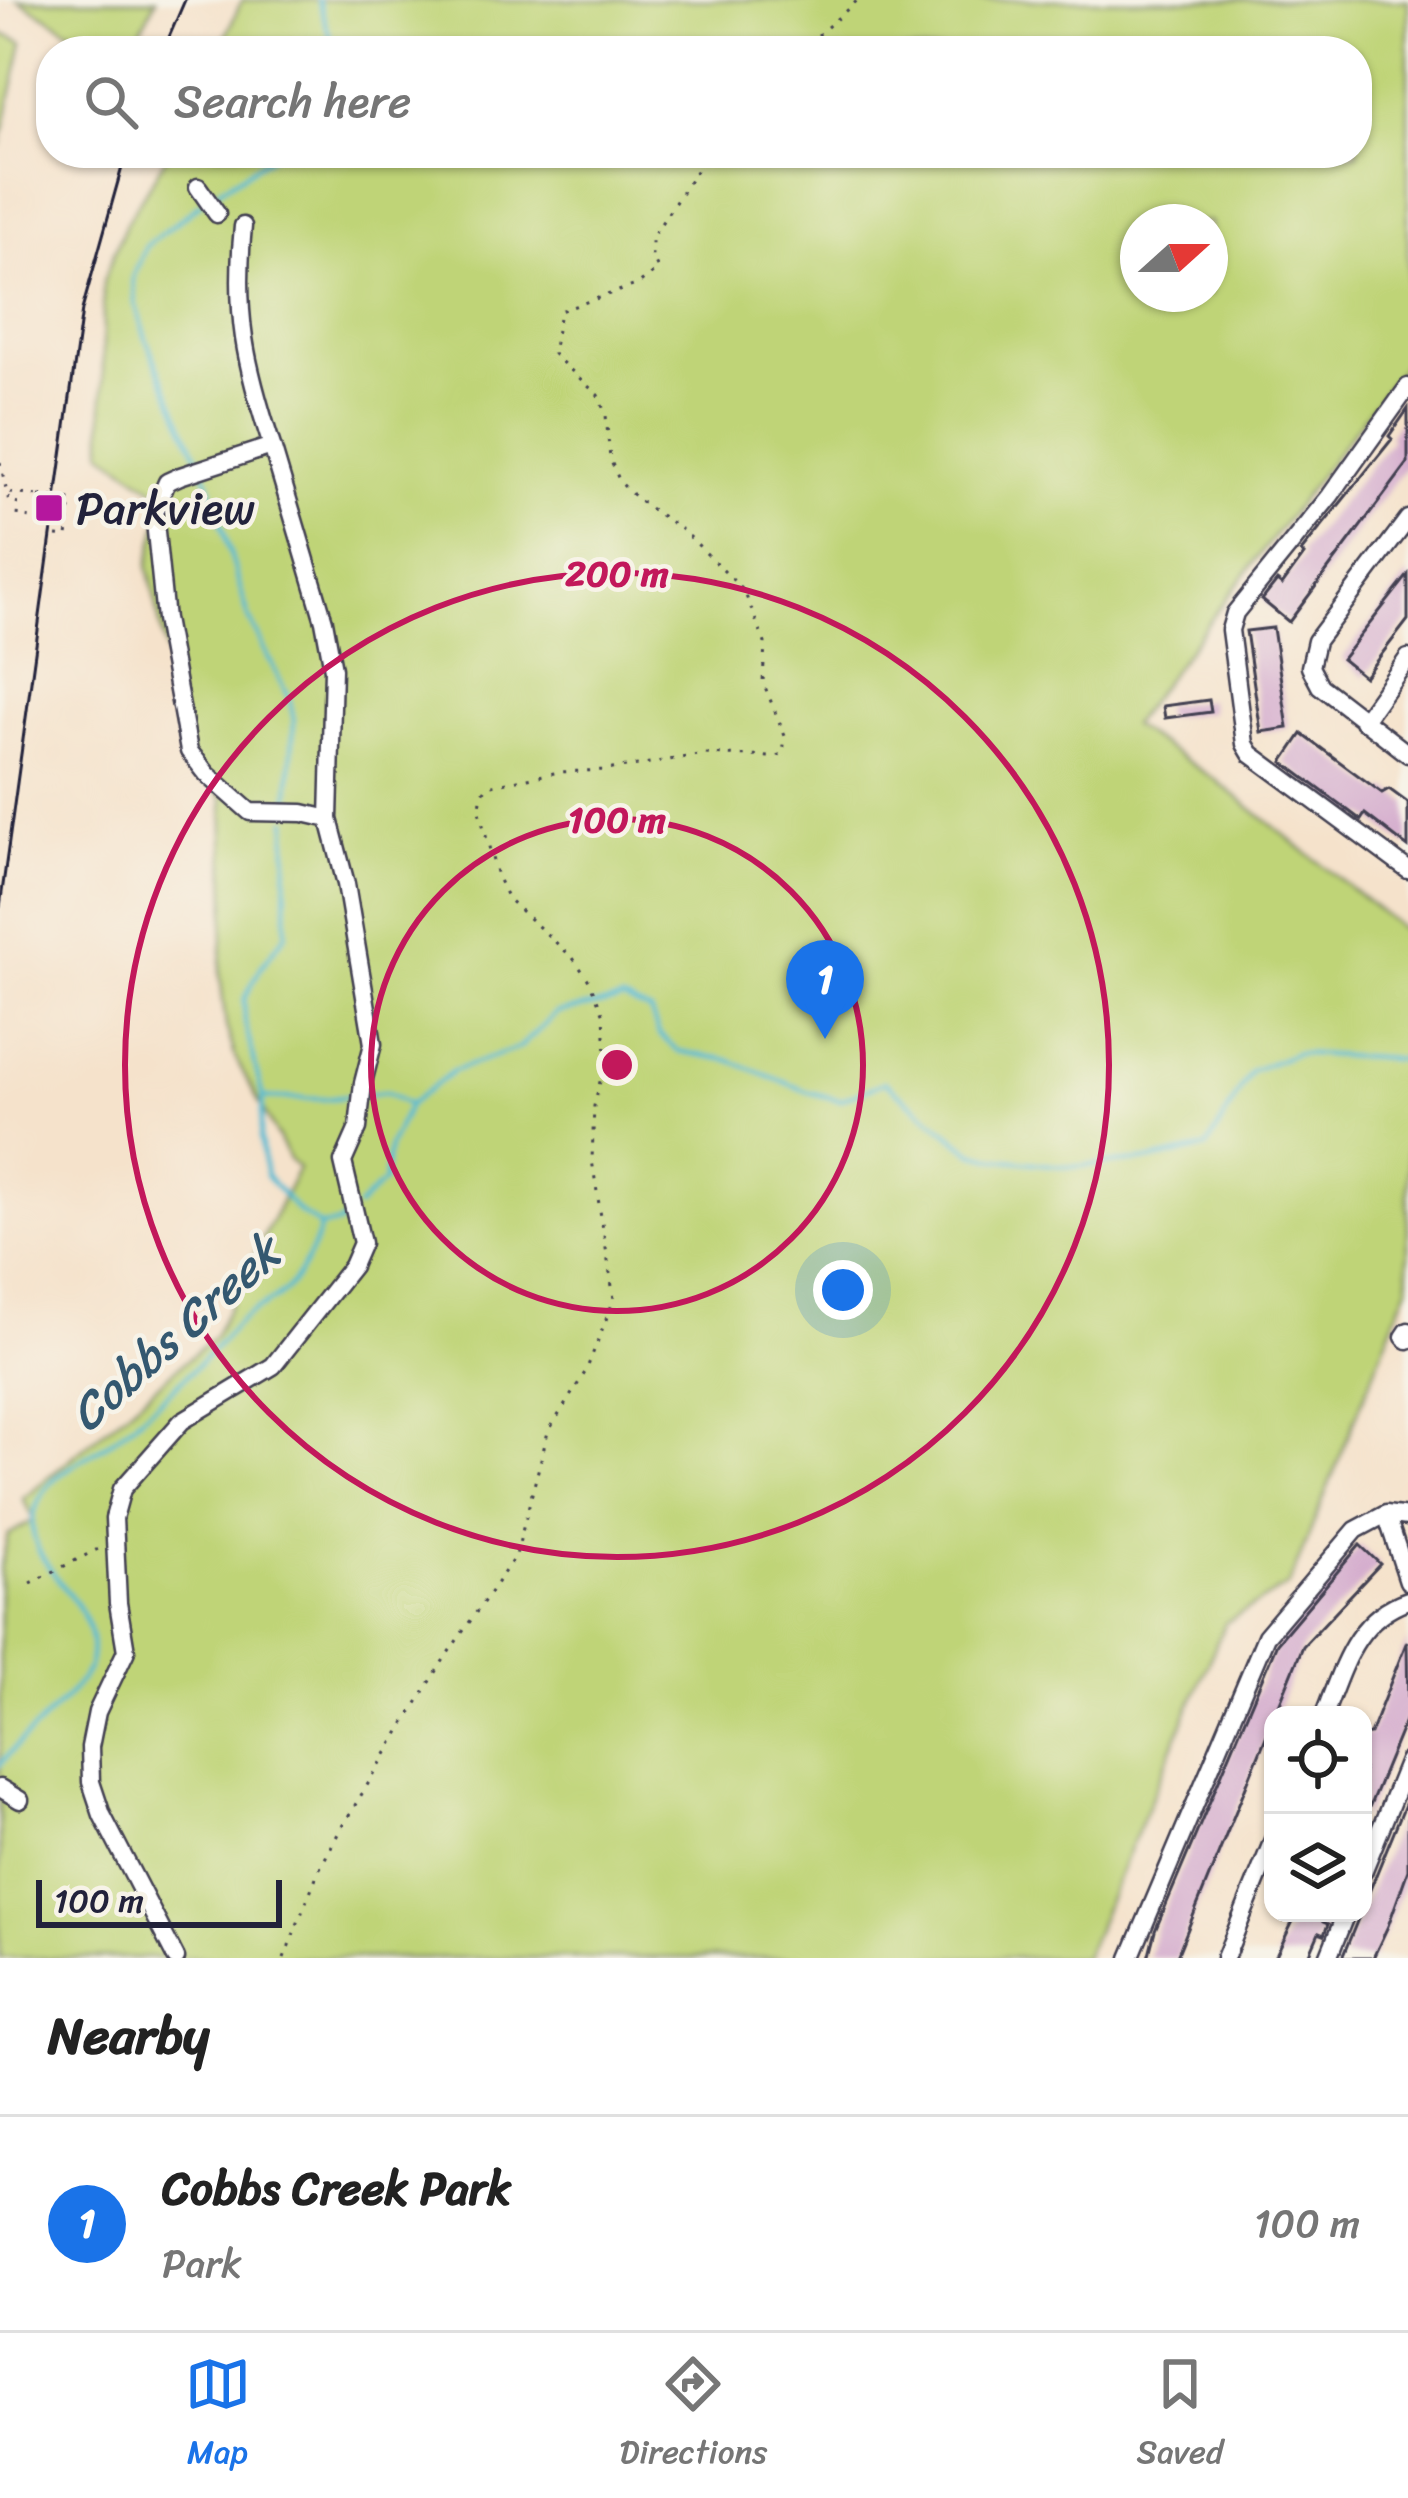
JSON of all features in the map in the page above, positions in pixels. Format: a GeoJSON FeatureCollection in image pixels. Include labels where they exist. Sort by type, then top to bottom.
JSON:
{"type":"FeatureCollection","features":[{"type":"Feature","properties":{"kind":"street"},"geometry":{"type":"LineString","coordinates":[[198,187],[217,214]]}},
{"type":"Feature","properties":{"kind":"street"},"geometry":{"type":"LineString","coordinates":[[176,1958],[102,1815],[91,1782],[90,1747],[97,1712],[126,1651],[118,1603],[114,1518],[122,1489],[182,1421],[273,1366],[352,1266],[362,1243],[344,1162],[358,1128],[374,1044],[346,884],[328,819],[334,669],[241,334],[243,226]]}},
{"type":"Feature","properties":{"kind":"street"},"geometry":{"type":"LineString","coordinates":[[1408,387],[1330,496],[1235,614],[1230,630],[1245,744],[1251,754],[1408,870]]}},
{"type":"Feature","properties":{"kind":"street"},"geometry":{"type":"LineString","coordinates":[[272,446],[167,482],[154,512],[165,619],[189,751],[207,774],[250,812],[304,813],[328,819]]}},
{"type":"Feature","properties":{"kind":"street"},"geometry":{"type":"LineString","coordinates":[[1408,519],[1316,641],[1310,667],[1320,686],[1408,754]]}},
{"type":"Feature","properties":{"kind":"street"},"geometry":{"type":"LineString","coordinates":[[1363,721],[1408,658]]}},
{"type":"Feature","properties":{"kind":"street"},"geometry":{"type":"LineString","coordinates":[[1130,1958],[1266,1636],[1356,1529],[1386,1514],[1408,1517]]}},
{"type":"Feature","properties":{"kind":"street"},"geometry":{"type":"LineString","coordinates":[[1386,1514],[1408,1581]]}},
{"type":"Feature","properties":{"kind":"street"},"geometry":{"type":"LineString","coordinates":[[1328,1706],[1366,1624],[1383,1610],[1408,1600]]}},
{"type":"Feature","properties":{"kind":"street"},"geometry":{"type":"LineString","coordinates":[[1372,1850],[1408,1761]]}},
{"type":"Feature","properties":{"kind":"street"},"geometry":{"type":"LineString","coordinates":[[0,1788],[20,1800]]}},
{"type":"Feature","properties":{"kind":"street"},"geometry":{"type":"LineString","coordinates":[[1225,1958],[1264,1862]]}},
{"type":"Feature","properties":{"kind":"street"},"geometry":{"type":"LineString","coordinates":[[1328,1958],[1342,1922]]}},
{"type":"Feature","properties":{"kind":"path"},"geometry":{"type":"LineString","coordinates":[[817,36],[858,0]]}},
{"type":"Feature","properties":{"kind":"path"},"geometry":{"type":"LineString","coordinates":[[284,1958],[340,1828],[446,1656],[516,1555],[548,1432],[601,1340],[614,1299],[592,1160],[594,1106],[606,1057],[604,1015],[573,958],[508,899],[480,814],[481,796],[487,785],[559,772],[607,770],[705,754],[771,758],[783,754],[785,736],[763,682],[765,643],[744,591],[685,532],[620,482],[610,459],[606,415],[598,395],[553,354],[560,311],[639,284],[658,269],[652,237],[698,168]]}},
{"type":"Feature","properties":{"kind":"path"},"geometry":{"type":"LineString","coordinates":[[0,462],[9,502],[19,505],[18,516],[38,519]]}},
{"type":"Feature","properties":{"kind":"path"},"geometry":{"type":"LineString","coordinates":[[8,493],[71,500],[67,537],[57,536]]}},
{"type":"Feature","properties":{"kind":"path"},"geometry":{"type":"LineString","coordinates":[[31,1583],[91,1550]]}},
{"type":"Feature","properties":{"kind":"green space"},"geometry":{"type":"Polygon","coordinates":[[[18,0],[156,0],[138,36],[79,36],[18,0]]]}},
{"type":"Feature","properties":{"kind":"green space"},"geometry":{"type":"Polygon","coordinates":[[[242,0],[1408,0],[1408,359],[1131,725],[1216,780],[1408,934],[1408,1286],[1289,1585],[1225,1623],[1084,1958],[0,1958],[0,1570],[8,1535],[34,1520],[23,1499],[214,1337],[298,1168],[236,1059],[226,1026],[220,974],[226,903],[223,798],[188,758],[148,566],[165,497],[103,452],[103,281],[126,223],[160,168],[1372,168],[1372,36],[226,36],[242,0]]]}},
{"type":"Feature","properties":{"kind":"green space"},"geometry":{"type":"Polygon","coordinates":[[[0,33],[23,42],[0,147],[0,33]]]}},
{"type":"Feature","properties":{"kind":"building"},"geometry":{"type":"Polygon","coordinates":[[[1408,409],[1408,463],[1289,622],[1262,600],[1277,581],[1282,585],[1304,555],[1301,552],[1392,439],[1389,436],[1408,409]]]}},
{"type":"Feature","properties":{"kind":"building"},"geometry":{"type":"Polygon","coordinates":[[[1408,575],[1408,620],[1364,677],[1342,659],[1408,575]]]}},
{"type":"Feature","properties":{"kind":"building"},"geometry":{"type":"Polygon","coordinates":[[[1273,628],[1288,728],[1261,732],[1246,631],[1273,628]]]}},
{"type":"Feature","properties":{"kind":"building"},"geometry":{"type":"Polygon","coordinates":[[[1209,700],[1211,712],[1165,718],[1163,706],[1209,700]]]}},
{"type":"Feature","properties":{"kind":"building"},"geometry":{"type":"Polygon","coordinates":[[[1302,734],[1382,793],[1389,789],[1408,803],[1408,847],[1365,814],[1361,820],[1283,762],[1302,734]]]}},
{"type":"Feature","properties":{"kind":"building"},"geometry":{"type":"Polygon","coordinates":[[[1360,1545],[1380,1564],[1303,1646],[1279,1706],[1264,1706],[1264,1742],[1176,1958],[1148,1958],[1155,1931],[1277,1643],[1360,1545]]]}},
{"type":"Feature","properties":{"kind":"building"},"geometry":{"type":"Polygon","coordinates":[[[1407,1641],[1408,1713],[1372,1800],[1372,1729],[1407,1641]]]}},
{"type":"Feature","properties":{"kind":"building"},"geometry":{"type":"Polygon","coordinates":[[[1408,1797],[1408,1870],[1388,1926],[1373,1958],[1342,1958],[1357,1922],[1372,1922],[1372,1885],[1408,1797]]]}},
{"type":"Feature","properties":{"kind":"building"},"geometry":{"type":"Polygon","coordinates":[[[1293,1922],[1328,1924],[1308,1958],[1275,1958],[1293,1922]]]}},
{"type":"Feature","properties":{"kind":"waterway","name":"Cobbs Creek"},"geometry":{"type":"LineString","coordinates":[[318,0],[330,36]]}},
{"type":"Feature","properties":{"kind":"waterway","name":"Cobbs Creek"},"geometry":{"type":"LineString","coordinates":[[210,196],[253,168]]}},
{"type":"Feature","properties":{"kind":"waterway","name":"Cobbs Creek"},"geometry":{"type":"LineString","coordinates":[[201,203],[146,246],[133,278],[135,303],[147,342],[210,485],[249,618],[290,701],[294,721],[288,809]]}},
{"type":"Feature","properties":{"kind":"waterway","name":"Cobbs Creek"},"geometry":{"type":"LineString","coordinates":[[0,1765],[76,1686],[90,1663],[91,1638],[83,1616],[34,1539],[33,1517],[43,1493],[58,1476],[152,1407],[242,1319],[282,1294],[318,1233],[320,1226],[298,1211],[266,1176],[260,1137],[263,1098],[245,1023],[244,1000],[286,934],[287,820]]}},
{"type":"Feature","properties":{"kind":"waterway"},"geometry":{"type":"LineString","coordinates":[[358,1207],[384,1181],[389,1146],[409,1105],[453,1071],[519,1048],[557,1013],[623,1000],[650,1011],[659,1034],[678,1051],[729,1060],[840,1100],[885,1082],[973,1153],[1071,1167],[1152,1160],[1207,1148],[1251,1071],[1296,1053],[1408,1060]]}},
{"type":"Feature","properties":{"kind":"waterway"},"geometry":{"type":"LineString","coordinates":[[263,1098],[325,1099],[386,1092],[409,1105]]}},
{"type":"Feature","properties":{"kind":"waterway"},"geometry":{"type":"LineString","coordinates":[[322,1226],[338,1224],[350,1215]]}},
{"type":"Feature","properties":{"kind":"tram line"},"geometry":{"type":"LineString","coordinates":[[169,36],[185,0]]}},
{"type":"Feature","properties":{"kind":"tram line"},"geometry":{"type":"LineString","coordinates":[[0,907],[82,310],[122,168]]}},
{"type":"Feature","properties":{"kind":"place","name":"Parkview"},"geometry":{"type":"Point","coordinates":[49,508]}},
{"type":"Feature","properties":{"kind":"place","name":"Cobbs Creek Park"},"geometry":{"type":"Point","coordinates":[825,1039]}}]}
